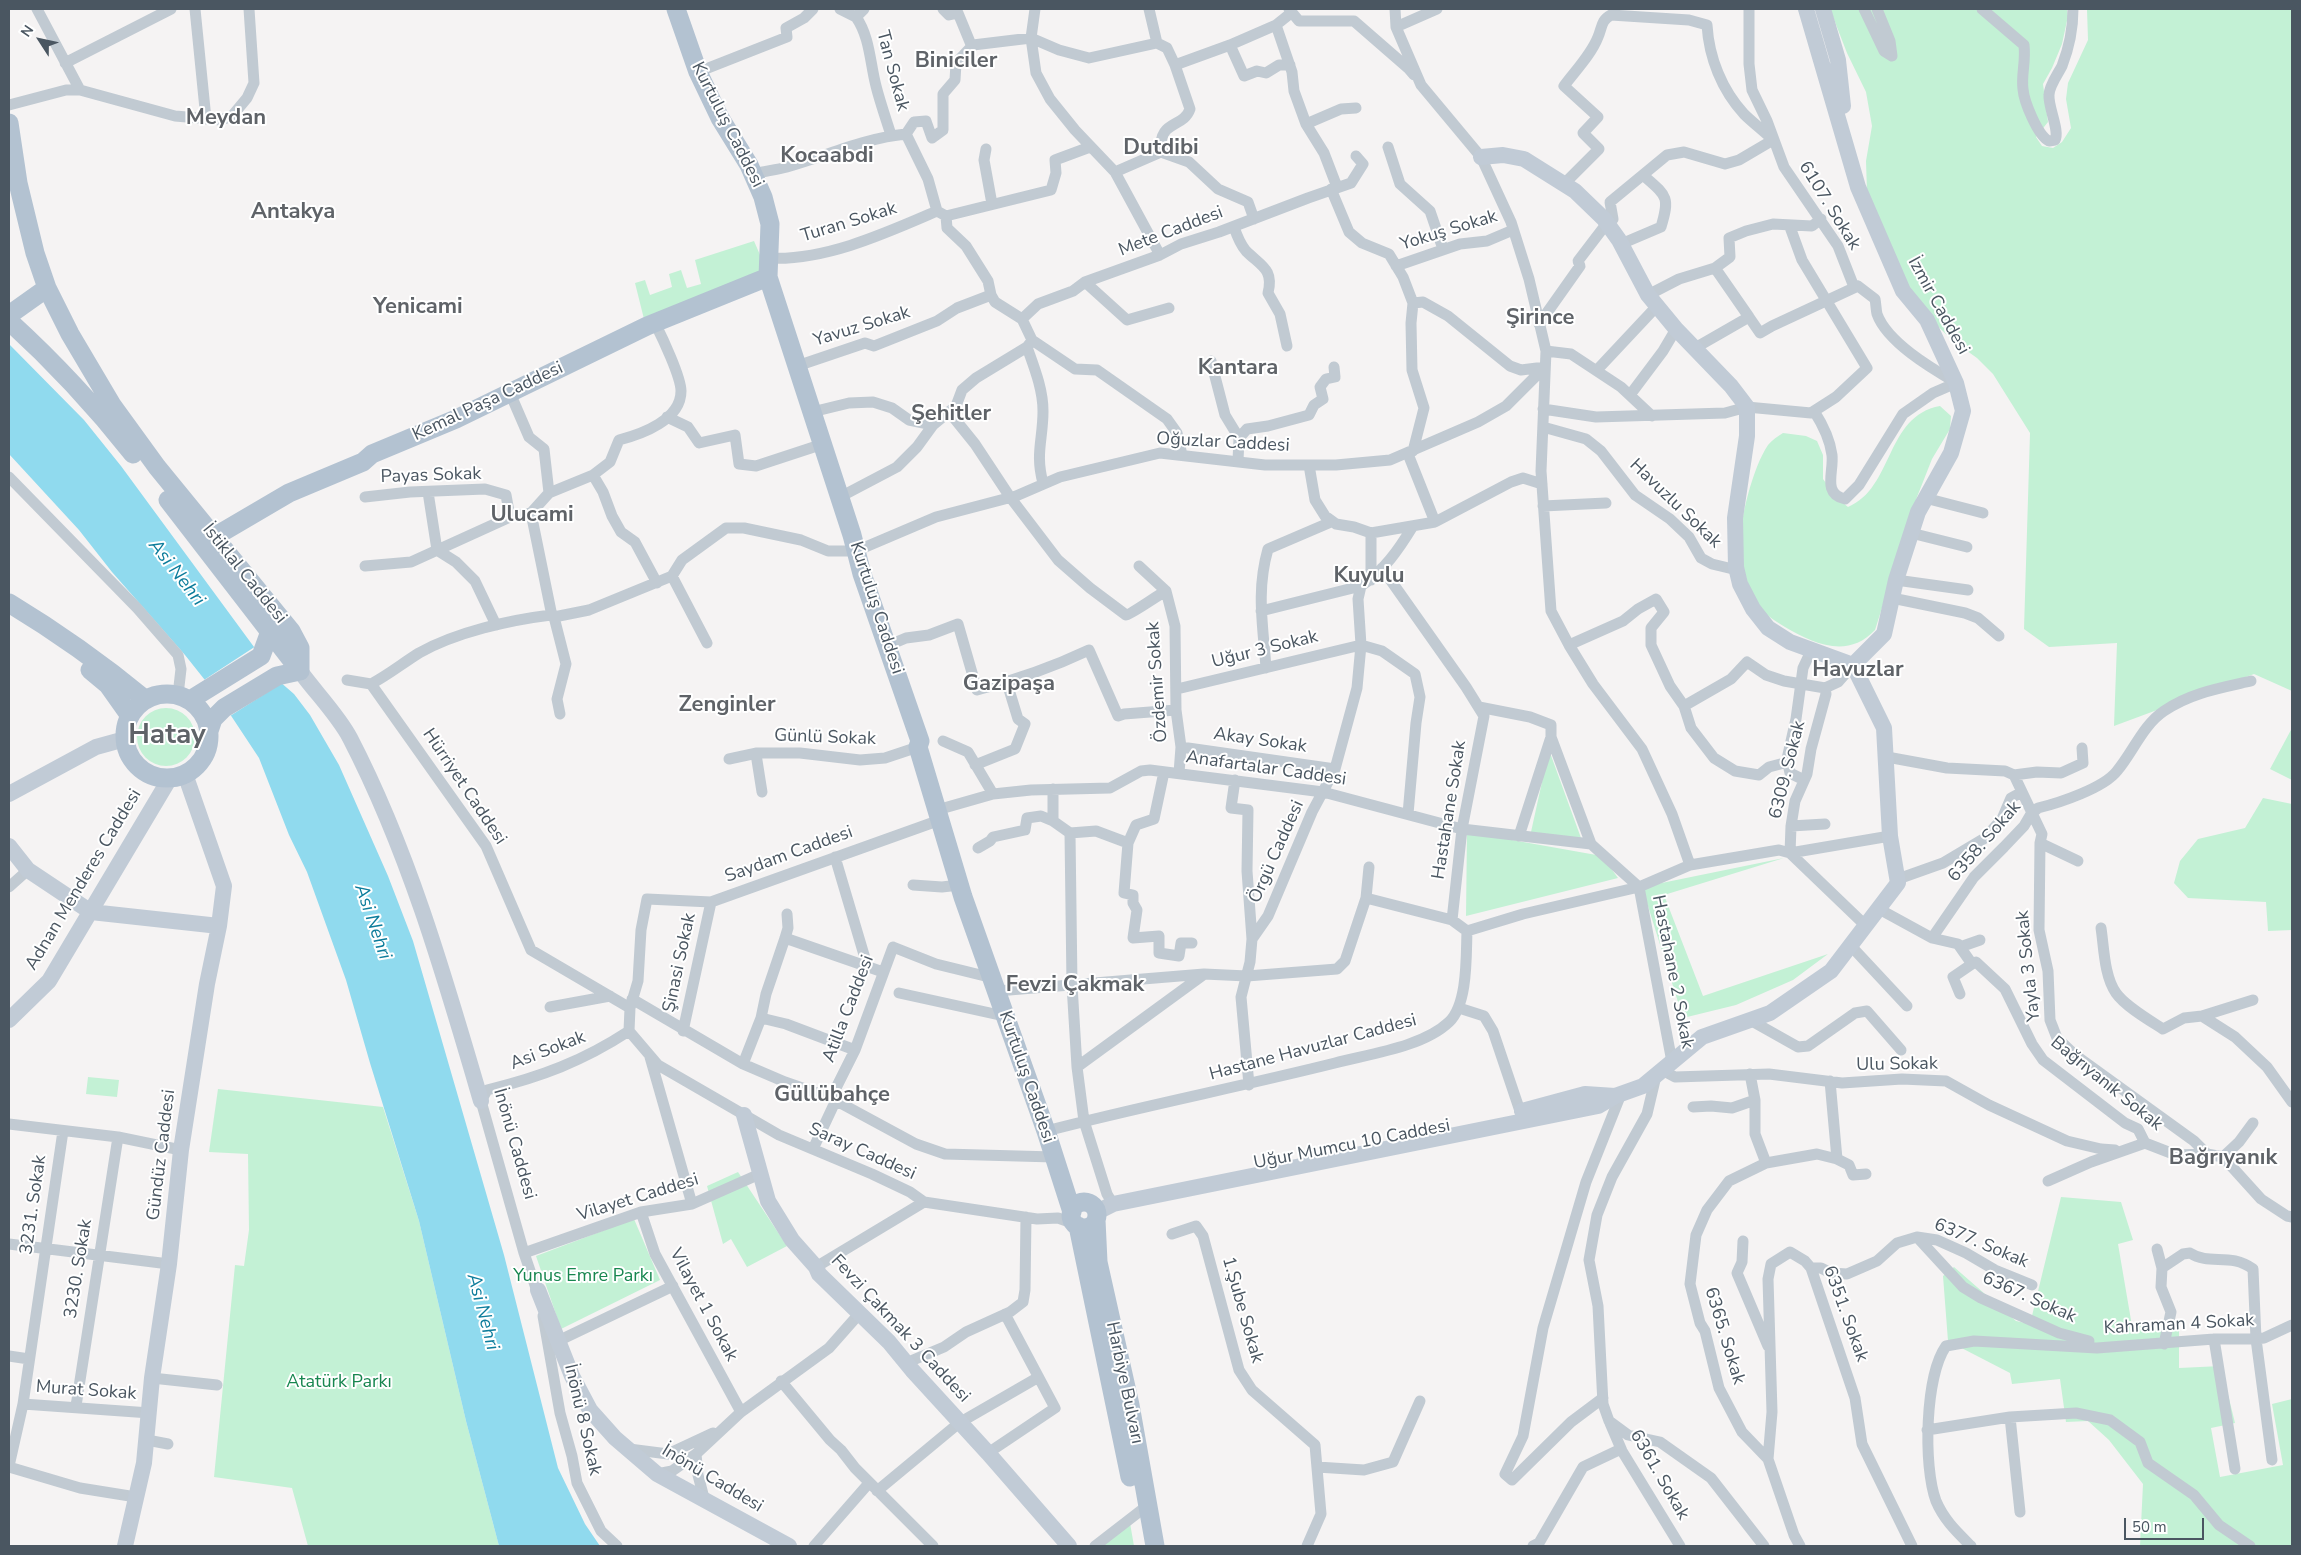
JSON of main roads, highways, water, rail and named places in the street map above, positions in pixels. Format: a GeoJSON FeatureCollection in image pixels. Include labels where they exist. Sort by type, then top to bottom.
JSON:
{"type":"FeatureCollection","features":[{"type":"Feature","properties":{"kind":"main road","name":"Kurtuluş Caddesi"},"geometry":{"type":"LineString","coordinates":[[676,9],[698,72],[720,118],[753,174],[763,197],[770,224],[768,277],[840,497],[886,646],[920,741],[918,747],[959,885],[1046,1131],[1075,1221]]}},
{"type":"Feature","properties":{"kind":"main road","name":"İstiklal Caddesi"},"geometry":{"type":"LineString","coordinates":[[9,123],[12,156],[35,253],[47,288],[70,334],[112,405],[157,467],[291,631],[300,648],[300,671]]}},
{"type":"Feature","properties":{"kind":"main road","name":"Kemal Paşa Caddesi"},"geometry":{"type":"LineString","coordinates":[[214,537],[289,493],[510,393],[655,323],[768,277]]}},
{"type":"Feature","properties":{"kind":"main road"},"geometry":{"type":"LineString","coordinates":[[9,315],[47,288]]}},
{"type":"Feature","properties":{"kind":"main road","name":"İstiklal Caddesi"},"geometry":{"type":"LineString","coordinates":[[9,322],[48,357],[83,394],[132,452],[269,634],[300,671]]}},
{"type":"Feature","properties":{"kind":"main road"},"geometry":{"type":"LineString","coordinates":[[9,603],[46,625],[113,673],[146,700]]}},
{"type":"Feature","properties":{"kind":"main road"},"geometry":{"type":"LineString","coordinates":[[9,618],[83,664],[108,685],[130,716]]}},
{"type":"Feature","properties":{"kind":"main road"},"geometry":{"type":"LineString","coordinates":[[184,698],[209,688],[263,655],[269,634]]}},
{"type":"Feature","properties":{"kind":"main road"},"geometry":{"type":"LineString","coordinates":[[209,731],[206,719],[199,708],[184,698],[161,694],[146,700],[130,716],[126,726],[125,740],[128,752],[134,763],[144,772],[156,777],[177,776],[196,767],[204,756],[213,719],[224,708],[277,676],[300,671]]}},
{"type":"Feature","properties":{"kind":"main road","name":"Uğur Mumcu 10 Caddesi"},"geometry":{"type":"LineString","coordinates":[[1075,1221],[1090,1227],[1101,1207]]}},
{"type":"Feature","properties":{"kind":"main road","name":"Harbiye Bulvarı"},"geometry":{"type":"LineString","coordinates":[[1101,1207],[1098,1262],[1130,1405],[1143,1509],[1145,1546]]}},
{"type":"Feature","properties":{"kind":"main road","name":"Harbiye Bulvarı"},"geometry":{"type":"LineString","coordinates":[[1075,1221],[1143,1509],[1155,1546]]}},
{"type":"Feature","properties":{"kind":"water","name":"Asi Nehri"},"geometry":{"type":"Polygon","coordinates":[[[9,344],[84,420],[121,466],[279,681],[294,694],[310,715],[339,765],[388,876],[413,941],[504,1255],[558,1468],[585,1524],[600,1546],[499,1546],[466,1421],[419,1221],[346,980],[307,872],[289,835],[259,758],[220,699],[185,655],[112,572],[79,530],[9,454],[9,344]]]}},
{"type":"Feature","properties":{"kind":"district","name":"Biniciler"},"geometry":{"type":"Point","coordinates":[956,62]}},
{"type":"Feature","properties":{"kind":"district","name":"Meydan"},"geometry":{"type":"Point","coordinates":[226,119]}},
{"type":"Feature","properties":{"kind":"district","name":"Dutdibi"},"geometry":{"type":"Point","coordinates":[1161,149]}},
{"type":"Feature","properties":{"kind":"district","name":"Kocaabdi"},"geometry":{"type":"Point","coordinates":[827,157]}},
{"type":"Feature","properties":{"kind":"district","name":"Antakya"},"geometry":{"type":"Point","coordinates":[293,213]}},
{"type":"Feature","properties":{"kind":"district","name":"Yenicami"},"geometry":{"type":"Point","coordinates":[418,308]}},
{"type":"Feature","properties":{"kind":"district","name":"Şirince"},"geometry":{"type":"Point","coordinates":[1540,319]}},
{"type":"Feature","properties":{"kind":"district","name":"Kantara"},"geometry":{"type":"Point","coordinates":[1238,369]}},
{"type":"Feature","properties":{"kind":"district","name":"Şehitler"},"geometry":{"type":"Point","coordinates":[951,415]}},
{"type":"Feature","properties":{"kind":"district","name":"Ulucami"},"geometry":{"type":"Point","coordinates":[532,516]}},
{"type":"Feature","properties":{"kind":"district","name":"Kuyulu"},"geometry":{"type":"Point","coordinates":[1369,577]}},
{"type":"Feature","properties":{"kind":"district","name":"Havuzlar"},"geometry":{"type":"Point","coordinates":[1858,671]}},
{"type":"Feature","properties":{"kind":"district","name":"Gazipaşa"},"geometry":{"type":"Point","coordinates":[1009,685]}},
{"type":"Feature","properties":{"kind":"district","name":"Zenginler"},"geometry":{"type":"Point","coordinates":[727,706]}},
{"type":"Feature","properties":{"kind":"district","name":"Hatay"},"geometry":{"type":"Point","coordinates":[167,736]}},
{"type":"Feature","properties":{"kind":"district","name":"Fevzi Çakmak"},"geometry":{"type":"Point","coordinates":[1075,986]}},
{"type":"Feature","properties":{"kind":"district","name":"Güllübahçe"},"geometry":{"type":"Point","coordinates":[832,1096]}},
{"type":"Feature","properties":{"kind":"district","name":"Bağrıyanık"},"geometry":{"type":"Point","coordinates":[2223,1159]}},
{"type":"Feature","properties":{"kind":"park label","name":"Yunus Emre Parkı"},"geometry":{"type":"Point","coordinates":[583,1277]}},
{"type":"Feature","properties":{"kind":"park label","name":"Atatürk Parkı"},"geometry":{"type":"Point","coordinates":[339,1383]}}]}
